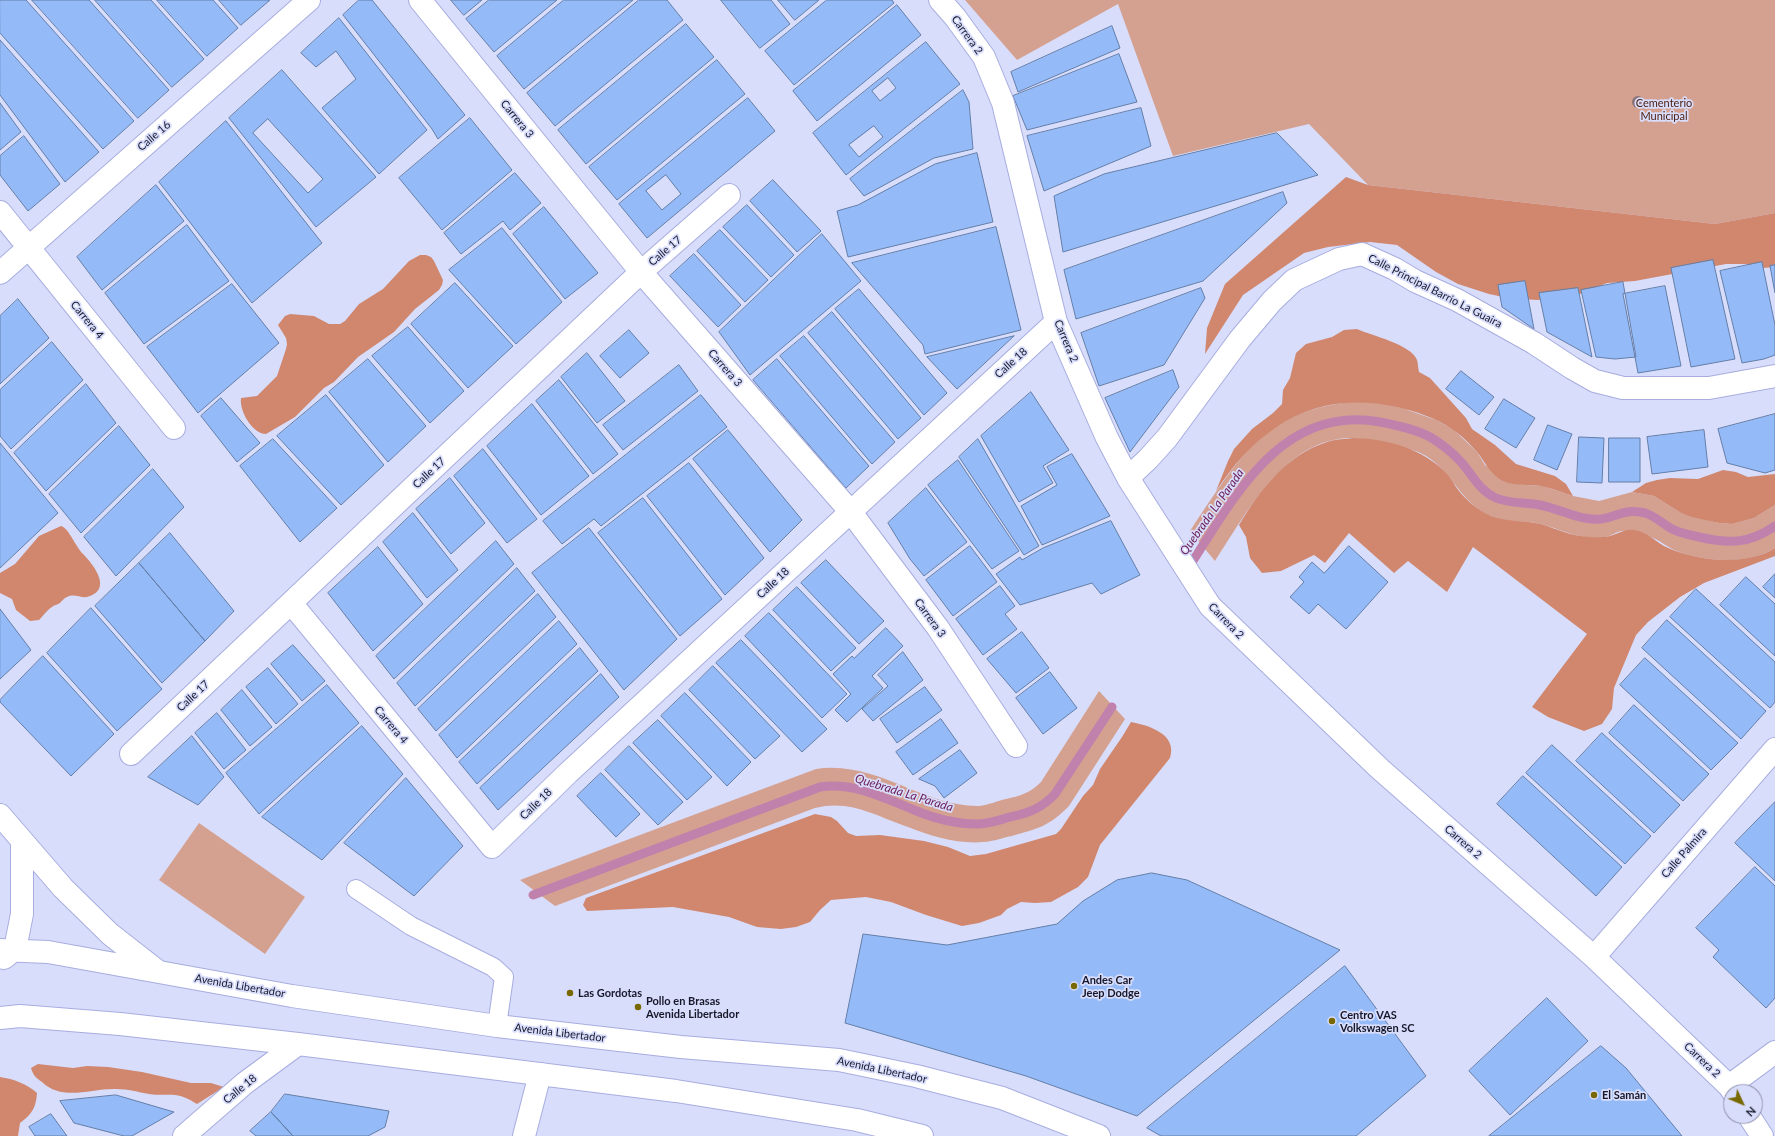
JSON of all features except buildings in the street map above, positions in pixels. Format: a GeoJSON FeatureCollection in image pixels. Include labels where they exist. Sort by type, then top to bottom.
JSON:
{"type":"FeatureCollection","features":[{"type":"Feature","properties":{"kind":"street","name":"Calle 16"},"geometry":{"type":"LineString","coordinates":[[0,273],[310,0]]}},
{"type":"Feature","properties":{"kind":"street","name":"Carrera 3"},"geometry":{"type":"LineString","coordinates":[[420,0],[641,272],[850,511],[938,628],[1016,746]]}},
{"type":"Feature","properties":{"kind":"street","name":"Carrera 2"},"geometry":{"type":"LineString","coordinates":[[940,0],[984,57],[1003,103],[1056,322],[1107,438],[1128,478],[1210,606],[1380,769],[1594,957],[1726,1084]]}},
{"type":"Feature","properties":{"kind":"street","name":"Calle 17"},"geometry":{"type":"LineString","coordinates":[[131,754],[641,272],[728,195]]}},
{"type":"Feature","properties":{"kind":"street","name":"Carrera 4"},"geometry":{"type":"LineString","coordinates":[[0,212],[174,428]]}},
{"type":"Feature","properties":{"kind":"street","name":"Calle Principal Barrio La Guaira"},"geometry":{"type":"LineString","coordinates":[[1128,478],[1167,438],[1240,339],[1272,301],[1294,280],[1339,259],[1362,254],[1395,269],[1414,281],[1457,300],[1534,343],[1595,381],[1623,388],[1709,388],[1775,376]]}},
{"type":"Feature","properties":{"kind":"street","name":"Calle 18"},"geometry":{"type":"LineString","coordinates":[[492,847],[574,768],[850,511],[1056,322]]}},
{"type":"Feature","properties":{"kind":"street","name":"Carrera 4"},"geometry":{"type":"LineString","coordinates":[[291,603],[492,847]]}},
{"type":"Feature","properties":{"kind":"street","name":"Calle Palmira"},"geometry":{"type":"LineString","coordinates":[[1594,957],[1775,749]]}},
{"type":"Feature","properties":{"kind":"street"},"geometry":{"type":"LineString","coordinates":[[0,815],[62,888],[110,934],[159,972]]}},
{"type":"Feature","properties":{"kind":"street"},"geometry":{"type":"LineString","coordinates":[[5,954],[22,914],[22,841]]}},
{"type":"Feature","properties":{"kind":"street","name":"Avenida Libertador"},"geometry":{"type":"LineString","coordinates":[[5,954],[48,952],[292,996],[497,1026],[681,1047],[839,1060],[916,1076],[1002,1098],[1099,1136]]}},
{"type":"Feature","properties":{"kind":"street"},"geometry":{"type":"LineString","coordinates":[[0,1018],[20,1016],[120,1024],[298,1044],[676,1091],[842,1117],[922,1136]]}},
{"type":"Feature","properties":{"kind":"street","name":"Calle 18"},"geometry":{"type":"LineString","coordinates":[[184,1136],[246,1083],[298,1044]]}},
{"type":"Feature","properties":{"kind":"street"},"geometry":{"type":"LineString","coordinates":[[1737,1084],[1775,1052]]}},
{"type":"Feature","properties":{"kind":"street"},"geometry":{"type":"LineString","coordinates":[[524,1136],[540,1074]]}},
{"type":"Feature","properties":{"kind":"street"},"geometry":{"type":"LineString","coordinates":[[1754,1124],[1762,1136]]}},
{"type":"Feature","properties":{"kind":"lane"},"geometry":{"type":"LineString","coordinates":[[356,889],[411,926],[493,967],[504,977],[497,1026]]}},
{"type":"Feature","properties":{"kind":"green space","name":"Cementerio Municipal"},"geometry":{"type":"Polygon","coordinates":[[[965,0],[1775,0],[1775,213],[1715,224],[1368,185],[1309,124],[1173,156],[1118,4],[1017,60],[965,0]]]}},
{"type":"Feature","properties":{"kind":"green space"},"geometry":{"type":"Polygon","coordinates":[[[1352,402],[1371,402],[1388,405],[1405,409],[1436,420],[1453,429],[1477,452],[1485,465],[1511,484],[1543,486],[1573,496],[1599,501],[1632,492],[1654,496],[1681,513],[1719,523],[1732,524],[1754,518],[1775,505],[1775,548],[1753,557],[1715,560],[1679,552],[1654,538],[1631,532],[1621,531],[1604,538],[1586,537],[1536,523],[1503,520],[1490,516],[1471,503],[1441,468],[1426,456],[1407,448],[1353,438],[1329,441],[1307,450],[1288,464],[1270,481],[1240,521],[1215,561],[1190,531],[1222,484],[1254,444],[1273,429],[1295,416],[1321,407],[1352,402]]]}},
{"type":"Feature","properties":{"kind":"green space"},"geometry":{"type":"Polygon","coordinates":[[[1099,691],[1125,719],[1069,806],[1049,823],[1029,831],[991,841],[970,842],[949,840],[896,823],[863,810],[851,807],[828,806],[815,808],[555,906],[520,880],[816,769],[838,768],[859,771],[938,799],[958,804],[979,806],[1020,795],[1033,789],[1041,782],[1099,691]]]}},
{"type":"Feature","properties":{"kind":"green space"},"geometry":{"type":"Polygon","coordinates":[[[199,823],[305,897],[265,954],[159,880],[199,823]]]}},
{"type":"Feature","properties":{"kind":"shaded area"},"geometry":{"type":"Polygon","coordinates":[[[1346,177],[1368,185],[1715,224],[1775,213],[1775,267],[1763,268],[1745,264],[1726,264],[1635,281],[1607,283],[1570,298],[1537,300],[1508,298],[1489,294],[1458,284],[1436,272],[1397,245],[1370,242],[1328,247],[1304,253],[1243,295],[1205,354],[1207,328],[1225,284],[1346,177]]]}},
{"type":"Feature","properties":{"kind":"shaded area"},"geometry":{"type":"Polygon","coordinates":[[[420,255],[431,257],[434,261],[443,280],[439,290],[415,309],[394,332],[358,357],[334,382],[324,388],[295,417],[266,434],[261,433],[251,426],[244,415],[241,398],[257,396],[277,376],[287,344],[286,338],[278,325],[285,316],[290,314],[314,316],[329,324],[340,324],[345,321],[359,304],[383,289],[409,261],[420,255]]]}},
{"type":"Feature","properties":{"kind":"shaded area"},"geometry":{"type":"Polygon","coordinates":[[[1357,329],[1407,349],[1417,360],[1419,372],[1430,378],[1466,418],[1472,429],[1495,445],[1516,464],[1555,476],[1566,484],[1573,496],[1536,485],[1507,483],[1498,478],[1477,452],[1459,434],[1446,425],[1425,415],[1411,411],[1396,407],[1367,403],[1340,403],[1315,409],[1292,418],[1271,431],[1251,448],[1233,468],[1216,491],[1234,449],[1252,429],[1282,404],[1283,390],[1290,378],[1296,353],[1306,344],[1332,337],[1344,330],[1357,329]]]}},
{"type":"Feature","properties":{"kind":"shaded area"},"geometry":{"type":"Polygon","coordinates":[[[1354,438],[1392,443],[1405,447],[1428,458],[1438,465],[1450,477],[1459,491],[1469,502],[1485,513],[1497,518],[1545,525],[1571,534],[1587,537],[1607,537],[1626,530],[1635,530],[1643,532],[1664,546],[1676,551],[1705,558],[1735,560],[1750,558],[1775,548],[1775,556],[1704,583],[1680,597],[1648,622],[1636,635],[1614,688],[1612,709],[1602,724],[1584,731],[1548,717],[1532,707],[1587,634],[1473,547],[1447,592],[1408,561],[1394,573],[1349,533],[1325,563],[1314,555],[1281,571],[1262,573],[1250,558],[1246,537],[1239,525],[1265,487],[1287,465],[1312,448],[1330,441],[1354,438]]]}},
{"type":"Feature","properties":{"kind":"shaded area"},"geometry":{"type":"Polygon","coordinates":[[[1723,470],[1736,472],[1748,477],[1775,474],[1775,505],[1754,518],[1732,524],[1719,523],[1681,513],[1654,496],[1632,492],[1646,483],[1657,480],[1670,478],[1698,479],[1723,470]]]}},
{"type":"Feature","properties":{"kind":"shaded area"},"geometry":{"type":"Polygon","coordinates":[[[61,526],[67,530],[80,551],[96,570],[100,583],[99,589],[95,594],[87,597],[72,595],[66,597],[60,603],[50,608],[39,620],[30,621],[16,610],[12,599],[0,593],[0,573],[15,564],[39,536],[61,526]]]}},
{"type":"Feature","properties":{"kind":"shaded area"},"geometry":{"type":"Polygon","coordinates":[[[1131,722],[1153,728],[1166,737],[1170,743],[1170,758],[1100,845],[1088,877],[1078,887],[1051,902],[1021,902],[1007,909],[1001,915],[979,923],[962,926],[891,902],[866,897],[831,900],[810,922],[796,927],[781,929],[757,927],[729,917],[673,907],[587,911],[583,905],[586,898],[815,814],[831,817],[848,833],[856,836],[880,835],[924,841],[948,847],[970,856],[986,854],[1056,834],[1083,796],[1093,785],[1100,769],[1131,722]]]}},
{"type":"Feature","properties":{"kind":"shaded area"},"geometry":{"type":"Polygon","coordinates":[[[38,1064],[73,1068],[87,1066],[108,1067],[142,1072],[191,1083],[211,1083],[224,1087],[197,1104],[178,1095],[156,1095],[116,1089],[68,1093],[50,1088],[36,1078],[31,1068],[38,1064]]]}},
{"type":"Feature","properties":{"kind":"shaded area"},"geometry":{"type":"Polygon","coordinates":[[[0,1077],[20,1082],[37,1093],[36,1103],[33,1110],[28,1117],[20,1123],[18,1136],[0,1136],[0,1077]]]}},
{"type":"Feature","properties":{"kind":"waterway","name":"Quebrada La Parada"},"geometry":{"type":"LineString","coordinates":[[1189,567],[1243,486],[1264,462],[1288,442],[1315,427],[1345,420],[1386,423],[1412,430],[1430,437],[1455,456],[1485,491],[1501,500],[1540,505],[1578,517],[1593,519],[1607,518],[1626,512],[1645,513],[1678,532],[1720,541],[1738,541],[1747,539],[1766,532],[1775,526]]}},
{"type":"Feature","properties":{"kind":"waterway","name":"Quebrada La Parada"},"geometry":{"type":"LineString","coordinates":[[533,895],[820,787],[833,786],[857,789],[880,796],[929,816],[961,823],[977,824],[994,822],[1023,814],[1045,803],[1055,794],[1112,707]]}},
{"type":"Feature","properties":{"kind":"place","name":"Andes Car Jeep Dodge"},"geometry":{"type":"Point","coordinates":[1074,986]}},
{"type":"Feature","properties":{"kind":"place","name":"Las Gordotas"},"geometry":{"type":"Point","coordinates":[570,993]}},
{"type":"Feature","properties":{"kind":"place","name":"Pollo en Brasas Avenida Libertador"},"geometry":{"type":"Point","coordinates":[638,1007]}},
{"type":"Feature","properties":{"kind":"place","name":"Centro VAS Volkswagen SC"},"geometry":{"type":"Point","coordinates":[1332,1021]}},
{"type":"Feature","properties":{"kind":"place","name":"El Samán"},"geometry":{"type":"Point","coordinates":[1594,1095]}}]}
